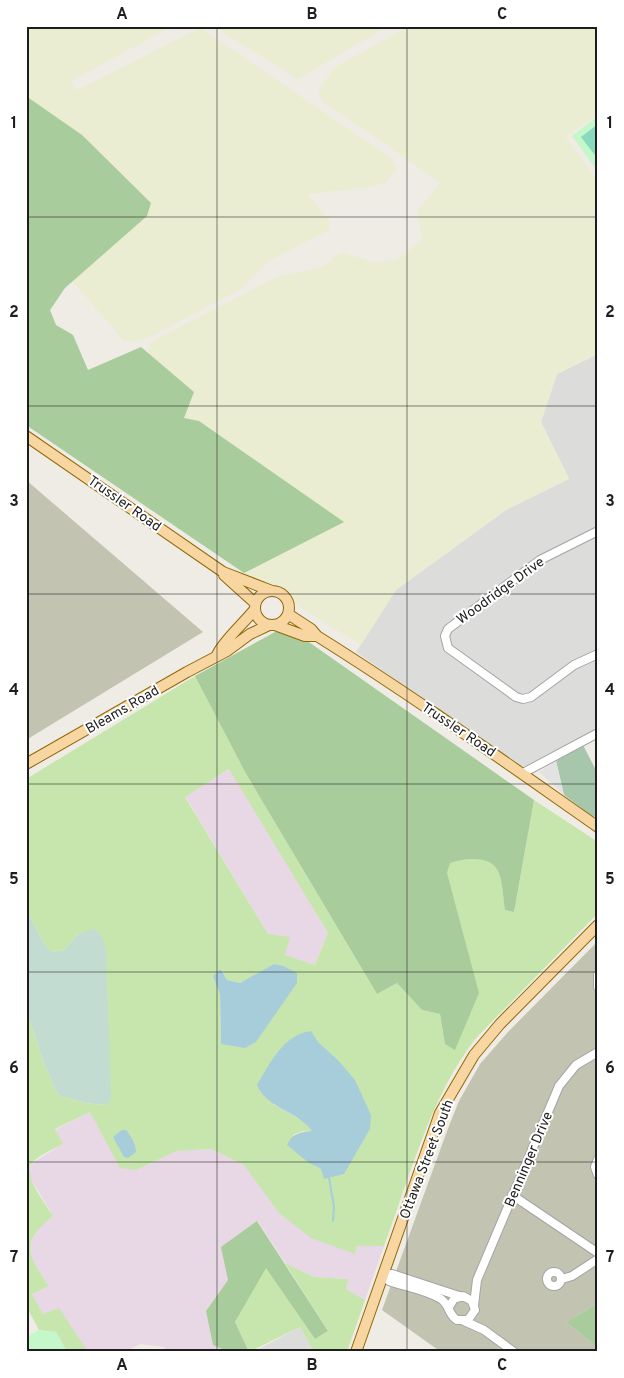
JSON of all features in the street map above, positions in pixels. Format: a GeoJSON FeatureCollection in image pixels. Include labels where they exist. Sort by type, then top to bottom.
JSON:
{"type":"FeatureCollection","features":[{"type":"Feature","properties":{"kind":"main road","name":"Trussler Road"},"geometry":{"type":"LineString","coordinates":[[26,436],[222,572],[272,591]]}},
{"type":"Feature","properties":{"kind":"main road","name":"Trussler Road"},"geometry":{"type":"LineString","coordinates":[[222,572],[225,577],[244,592],[255,606]]}},
{"type":"Feature","properties":{"kind":"main road"},"geometry":{"type":"LineString","coordinates":[[272,591],[282,594],[286,598],[289,609],[288,614],[280,623],[272,625],[259,620],[255,606],[261,594],[272,591]]}},
{"type":"Feature","properties":{"kind":"main road","name":"Bleams Road"},"geometry":{"type":"LineString","coordinates":[[217,655],[220,647],[255,606]]}},
{"type":"Feature","properties":{"kind":"main road","name":"Trussler Road"},"geometry":{"type":"LineString","coordinates":[[288,614],[311,629],[317,636],[390,682],[523,773],[598,827]]}},
{"type":"Feature","properties":{"kind":"main road","name":"Trussler Road"},"geometry":{"type":"LineString","coordinates":[[272,625],[305,636],[317,636]]}},
{"type":"Feature","properties":{"kind":"main road","name":"Bleams Road"},"geometry":{"type":"LineString","coordinates":[[26,764],[227,651],[250,634],[272,625]]}},
{"type":"Feature","properties":{"kind":"main road","name":"Ottawa Street South"},"geometry":{"type":"LineString","coordinates":[[356,1352],[440,1113],[456,1084],[474,1055],[500,1024],[598,924]]}},
{"type":"Feature","properties":{"kind":"street","name":"Woodridge Drive"},"geometry":{"type":"LineString","coordinates":[[598,530],[540,560],[448,629],[444,636],[448,648],[516,697],[523,699],[531,697],[574,665],[598,654]]}},
{"type":"Feature","properties":{"kind":"street"},"geometry":{"type":"LineString","coordinates":[[523,773],[598,733]]}},
{"type":"Feature","properties":{"kind":"street"},"geometry":{"type":"LineString","coordinates":[[598,974],[598,987]]}},
{"type":"Feature","properties":{"kind":"street","name":"Benninger Drive"},"geometry":{"type":"LineString","coordinates":[[474,1308],[477,1280],[560,1086],[576,1065],[598,1052]]}},
{"type":"Feature","properties":{"kind":"street"},"geometry":{"type":"LineString","coordinates":[[598,1159],[595,1167],[598,1175]]}},
{"type":"Feature","properties":{"kind":"street"},"geometry":{"type":"LineString","coordinates":[[512,1195],[598,1253]]}},
{"type":"Feature","properties":{"kind":"street"},"geometry":{"type":"LineString","coordinates":[[562,1279],[572,1276],[598,1259]]}},
{"type":"Feature","properties":{"kind":"street"},"geometry":{"type":"LineString","coordinates":[[383,1276],[392,1274],[470,1299],[484,1330]]}},
{"type":"Feature","properties":{"kind":"street"},"geometry":{"type":"LineString","coordinates":[[383,1276],[390,1281],[436,1296],[449,1307],[453,1318],[484,1330],[514,1352]]}},
{"type":"Feature","properties":{"kind":"street","name":"Benninger Drive"},"geometry":{"type":"LineString","coordinates":[[449,1307],[452,1301],[461,1296],[477,1280]]}},
{"type":"Feature","properties":{"kind":"street"},"geometry":{"type":"LineString","coordinates":[[464,1321],[471,1318],[474,1308]]}},
{"type":"Feature","properties":{"kind":"shaded area"},"geometry":{"type":"Polygon","coordinates":[[[26,26],[172,26],[70,82],[77,90],[200,28],[393,159],[397,169],[385,183],[370,187],[307,194],[329,220],[329,230],[271,260],[241,289],[148,338],[125,342],[72,281],[147,216],[82,135],[26,96],[26,26]]]}},
{"type":"Feature","properties":{"kind":"shaded area"},"geometry":{"type":"Polygon","coordinates":[[[218,26],[388,26],[298,79],[222,32],[218,26]]]}},
{"type":"Feature","properties":{"kind":"shaded area"},"geometry":{"type":"Polygon","coordinates":[[[409,26],[598,26],[598,113],[566,137],[598,182],[598,354],[557,374],[541,422],[569,478],[506,510],[396,590],[361,645],[244,573],[343,522],[199,421],[184,418],[147,353],[152,341],[279,276],[323,267],[340,252],[374,262],[395,260],[422,241],[417,211],[441,183],[322,101],[318,91],[334,68],[409,26]]]}},
{"type":"Feature","properties":{"kind":"shaded area"},"geometry":{"type":"Polygon","coordinates":[[[598,354],[598,728],[525,766],[520,766],[356,652],[396,590],[506,510],[569,479],[541,422],[557,374],[598,354]]]}},
{"type":"Feature","properties":{"kind":"shaded area"},"geometry":{"type":"Polygon","coordinates":[[[26,480],[203,632],[26,740],[26,480]]]}},
{"type":"Feature","properties":{"kind":"shaded area"},"geometry":{"type":"Polygon","coordinates":[[[556,761],[564,795],[539,772],[556,761]]]}},
{"type":"Feature","properties":{"kind":"shaded area"},"geometry":{"type":"Polygon","coordinates":[[[230,769],[328,933],[315,965],[284,955],[268,934],[185,796],[230,769]]]}},
{"type":"Feature","properties":{"kind":"shaded area"},"geometry":{"type":"Polygon","coordinates":[[[26,908],[43,942],[51,952],[64,950],[78,934],[94,929],[101,934],[106,949],[111,1100],[105,1105],[86,1103],[58,1095],[43,1061],[26,1009],[26,908]]]}},
{"type":"Feature","properties":{"kind":"shaded area"},"geometry":{"type":"Polygon","coordinates":[[[598,941],[598,1303],[566,1322],[598,1348],[598,1352],[441,1352],[382,1310],[447,1131],[459,1101],[480,1064],[508,1032],[598,941]]]}},
{"type":"Feature","properties":{"kind":"shaded area"},"geometry":{"type":"Polygon","coordinates":[[[90,1112],[136,1170],[177,1151],[211,1149],[244,1165],[257,1181],[355,1254],[357,1246],[384,1246],[365,1300],[345,1289],[347,1279],[314,1277],[285,1263],[258,1221],[228,1280],[206,1311],[213,1345],[229,1352],[167,1352],[164,1347],[140,1344],[124,1352],[85,1351],[43,1314],[32,1294],[49,1286],[33,1264],[30,1246],[36,1229],[53,1216],[31,1179],[29,1171],[32,1163],[63,1144],[55,1130],[90,1112]]]}},
{"type":"Feature","properties":{"kind":"shaded area"},"geometry":{"type":"Polygon","coordinates":[[[300,1327],[314,1352],[253,1352],[300,1327]]]}},
{"type":"Feature","properties":{"kind":"green space"},"geometry":{"type":"Polygon","coordinates":[[[26,96],[82,135],[151,203],[147,216],[65,288],[50,310],[56,325],[73,335],[88,370],[141,347],[194,392],[184,418],[199,421],[344,522],[244,573],[26,425],[26,96]]]}},
{"type":"Feature","properties":{"kind":"green space"},"geometry":{"type":"Polygon","coordinates":[[[598,116],[598,172],[572,136],[598,116]]]}},
{"type":"Feature","properties":{"kind":"green space"},"geometry":{"type":"Polygon","coordinates":[[[598,124],[598,159],[581,137],[598,124]]]}},
{"type":"Feature","properties":{"kind":"green space"},"geometry":{"type":"Polygon","coordinates":[[[286,626],[534,800],[514,912],[505,910],[498,871],[489,862],[469,859],[450,863],[447,873],[479,993],[455,1050],[445,1044],[440,1014],[422,1010],[397,983],[377,994],[245,772],[195,676],[286,626]]]}},
{"type":"Feature","properties":{"kind":"green space"},"geometry":{"type":"Polygon","coordinates":[[[195,676],[245,772],[377,994],[397,983],[422,1010],[440,1014],[445,1044],[447,873],[450,862],[462,859],[476,859],[494,865],[501,879],[505,910],[514,912],[534,800],[598,842],[598,913],[476,1038],[460,1061],[422,1138],[384,1246],[357,1246],[355,1254],[311,1238],[279,1213],[244,1165],[211,1149],[177,1151],[136,1170],[120,1168],[90,1112],[55,1129],[63,1144],[39,1157],[32,1163],[30,1168],[32,1182],[53,1216],[42,1225],[31,1241],[32,1257],[49,1286],[32,1294],[43,1314],[59,1308],[88,1352],[67,1352],[56,1332],[39,1330],[26,1306],[26,1009],[43,1061],[58,1095],[86,1103],[105,1105],[78,934],[64,950],[51,952],[43,942],[26,908],[26,779],[195,676]],[[229,769],[185,797],[268,934],[290,937],[285,955],[315,965],[328,933],[229,769]],[[222,969],[213,976],[220,995],[221,1044],[251,978],[239,983],[227,980],[222,969]],[[318,1042],[273,1104],[306,1123],[313,1132],[303,1131],[293,1135],[309,1163],[321,1169],[337,1059],[318,1042]]]}},
{"type":"Feature","properties":{"kind":"green space"},"geometry":{"type":"Polygon","coordinates":[[[583,745],[598,774],[598,815],[593,817],[564,795],[556,761],[583,745]]]}},
{"type":"Feature","properties":{"kind":"green space"},"geometry":{"type":"Polygon","coordinates":[[[257,1221],[328,1331],[315,1339],[266,1268],[235,1322],[249,1352],[229,1352],[213,1345],[206,1311],[228,1280],[221,1247],[257,1221]]]}},
{"type":"Feature","properties":{"kind":"green space"},"geometry":{"type":"Polygon","coordinates":[[[285,1263],[314,1277],[348,1279],[346,1289],[365,1300],[347,1352],[314,1352],[300,1327],[249,1352],[235,1322],[266,1267],[315,1339],[328,1331],[285,1263]]]}},
{"type":"Feature","properties":{"kind":"green space"},"geometry":{"type":"Polygon","coordinates":[[[598,1303],[598,1348],[566,1322],[598,1303]]]}},
{"type":"Feature","properties":{"kind":"green space"},"geometry":{"type":"Polygon","coordinates":[[[39,1330],[56,1332],[67,1352],[26,1352],[26,1338],[39,1330]]]}},
{"type":"Feature","properties":{"kind":"water"},"geometry":{"type":"Polygon","coordinates":[[[274,964],[297,973],[297,983],[256,1042],[245,1048],[221,1044],[220,995],[213,976],[221,969],[227,980],[240,983],[274,964]]]}},
{"type":"Feature","properties":{"kind":"water"},"geometry":{"type":"Polygon","coordinates":[[[311,1031],[318,1042],[337,1059],[355,1080],[371,1115],[370,1129],[344,1174],[324,1179],[321,1169],[309,1163],[287,1145],[294,1136],[312,1131],[299,1119],[268,1100],[257,1085],[272,1059],[285,1044],[301,1034],[311,1031]]]}},
{"type":"Feature","properties":{"kind":"water"},"geometry":{"type":"Polygon","coordinates":[[[122,1130],[126,1130],[135,1146],[136,1152],[128,1158],[124,1157],[113,1137],[122,1130]]]}},
{"type":"Feature","properties":{"kind":"waterway"},"geometry":{"type":"LineString","coordinates":[[329,1178],[334,1207],[333,1221]]}}]}
